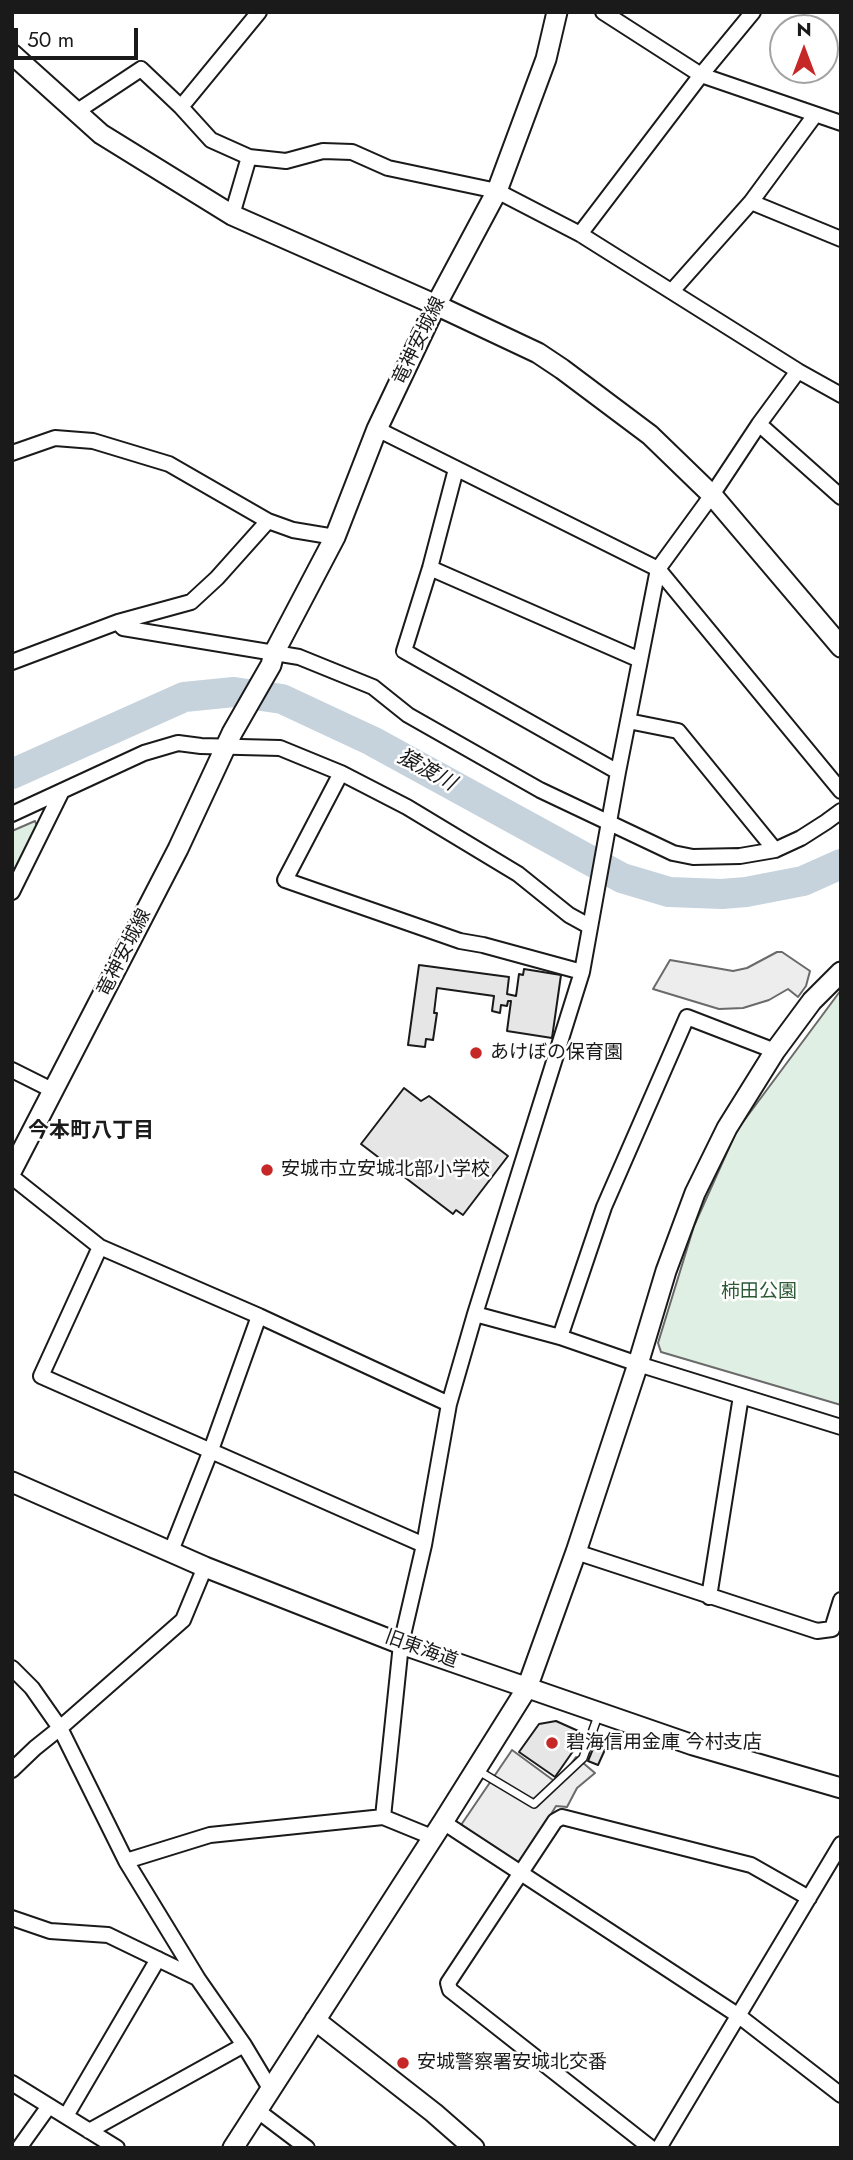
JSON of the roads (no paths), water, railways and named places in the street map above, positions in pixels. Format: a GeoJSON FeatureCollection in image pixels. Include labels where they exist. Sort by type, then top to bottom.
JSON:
{"type":"FeatureCollection","features":[{"type":"Feature","properties":{"kind":"street"},"geometry":{"type":"LineString","coordinates":[[181,107],[259,12]]}},
{"type":"Feature","properties":{"kind":"street","name":"竜神安城線"},"geometry":{"type":"LineString","coordinates":[[12,1170],[178,849],[229,740],[335,537],[377,429],[436,305],[498,191],[546,59],[557,12]]}},
{"type":"Feature","properties":{"kind":"street"},"geometry":{"type":"LineString","coordinates":[[603,12],[701,75],[841,123]]}},
{"type":"Feature","properties":{"kind":"street"},"geometry":{"type":"LineString","coordinates":[[580,234],[701,75],[753,12]]}},
{"type":"Feature","properties":{"kind":"street"},"geometry":{"type":"LineString","coordinates":[[12,54],[101,134],[232,215],[436,305],[538,353],[562,369],[650,435],[712,495],[841,647]]}},
{"type":"Feature","properties":{"kind":"street"},"geometry":{"type":"LineString","coordinates":[[76,112],[141,69],[211,140],[249,157],[286,161],[323,151],[352,152],[388,168],[498,191],[580,234],[798,371],[841,395]]}},
{"type":"Feature","properties":{"kind":"street"},"geometry":{"type":"LineString","coordinates":[[672,291],[751,202],[815,115]]}},
{"type":"Feature","properties":{"kind":"street"},"geometry":{"type":"LineString","coordinates":[[232,215],[249,157]]}},
{"type":"Feature","properties":{"kind":"street"},"geometry":{"type":"LineString","coordinates":[[751,202],[841,239]]}},
{"type":"Feature","properties":{"kind":"street"},"geometry":{"type":"LineString","coordinates":[[383,1817],[401,1644],[424,1545],[449,1404],[582,972],[658,569],[798,371]]}},
{"type":"Feature","properties":{"kind":"street"},"geometry":{"type":"LineString","coordinates":[[759,424],[841,497]]}},
{"type":"Feature","properties":{"kind":"street"},"geometry":{"type":"LineString","coordinates":[[377,429],[658,569],[841,790]]}},
{"type":"Feature","properties":{"kind":"street"},"geometry":{"type":"LineString","coordinates":[[12,453],[55,438],[93,441],[169,464],[268,521],[293,530],[335,537]]}},
{"type":"Feature","properties":{"kind":"street"},"geometry":{"type":"LineString","coordinates":[[456,469],[430,568],[404,651],[618,772]]}},
{"type":"Feature","properties":{"kind":"street"},"geometry":{"type":"LineString","coordinates":[[12,662],[118,622],[191,602],[218,579],[268,521]]}},
{"type":"Feature","properties":{"kind":"street"},"geometry":{"type":"LineString","coordinates":[[430,568],[640,660]]}},
{"type":"Feature","properties":{"kind":"street"},"geometry":{"type":"LineString","coordinates":[[118,622],[123,628],[272,659],[299,657],[373,687],[408,715],[608,828],[673,853],[693,857],[740,856],[775,850],[801,838],[841,811]]}},
{"type":"Feature","properties":{"kind":"street"},"geometry":{"type":"LineString","coordinates":[[628,721],[678,731],[775,850]]}},
{"type":"Feature","properties":{"kind":"street"},"geometry":{"type":"LineString","coordinates":[[12,814],[144,752],[177,743],[229,740],[280,748],[341,773],[407,807],[507,867],[569,915],[590,919]]}},
{"type":"Feature","properties":{"kind":"street"},"geometry":{"type":"LineString","coordinates":[[341,773],[285,880],[460,941],[582,972]]}},
{"type":"Feature","properties":{"kind":"street"},"geometry":{"type":"LineString","coordinates":[[12,892],[62,791]]}},
{"type":"Feature","properties":{"kind":"street"},"geometry":{"type":"LineString","coordinates":[[233,2148],[527,1688],[576,1552],[666,1271],[695,1193],[727,1128],[775,1051],[812,1001],[841,972]]}},
{"type":"Feature","properties":{"kind":"street"},"geometry":{"type":"LineString","coordinates":[[559,1337],[604,1207],[687,1017],[775,1051]]}},
{"type":"Feature","properties":{"kind":"street"},"geometry":{"type":"LineString","coordinates":[[12,1070],[54,1091]]}},
{"type":"Feature","properties":{"kind":"street"},"geometry":{"type":"LineString","coordinates":[[12,1177],[100,1247],[449,1404]]}},
{"type":"Feature","properties":{"kind":"street"},"geometry":{"type":"LineString","coordinates":[[100,1247],[41,1376],[424,1545]]}},
{"type":"Feature","properties":{"kind":"street"},"geometry":{"type":"LineString","coordinates":[[475,1314],[559,1337],[841,1427]]}},
{"type":"Feature","properties":{"kind":"street"},"geometry":{"type":"LineString","coordinates":[[171,1551],[211,1450],[258,1316]]}},
{"type":"Feature","properties":{"kind":"street"},"geometry":{"type":"LineString","coordinates":[[709,1597],[741,1396]]}},
{"type":"Feature","properties":{"kind":"street","name":"旧東海道"},"geometry":{"type":"LineString","coordinates":[[12,1482],[205,1567],[401,1644],[693,1745],[841,1788]]}},
{"type":"Feature","properties":{"kind":"street"},"geometry":{"type":"LineString","coordinates":[[576,1552],[817,1631],[832,1629],[841,1600]]}},
{"type":"Feature","properties":{"kind":"street"},"geometry":{"type":"LineString","coordinates":[[12,1770],[183,1620],[205,1567]]}},
{"type":"Feature","properties":{"kind":"street"},"geometry":{"type":"LineString","coordinates":[[12,1668],[32,1688],[60,1728],[126,1861],[198,1979],[244,2045],[271,2090]]}},
{"type":"Feature","properties":{"kind":"street"},"geometry":{"type":"LineString","coordinates":[[126,1861],[211,1835],[383,1817],[438,1830],[520,1872],[739,2015],[841,2095]]}},
{"type":"Feature","properties":{"kind":"street"},"geometry":{"type":"LineString","coordinates":[[651,2148],[450,1990],[448,1983],[555,1821],[562,1817],[751,1865],[809,1898]]}},
{"type":"Feature","properties":{"kind":"street"},"geometry":{"type":"LineString","coordinates":[[659,2148],[841,1844]]}},
{"type":"Feature","properties":{"kind":"street"},"geometry":{"type":"LineString","coordinates":[[12,1918],[50,1930],[108,1935],[198,1979]]}},
{"type":"Feature","properties":{"kind":"street"},"geometry":{"type":"LineString","coordinates":[[66,2116],[158,1959]]}},
{"type":"Feature","properties":{"kind":"street"},"geometry":{"type":"LineString","coordinates":[[315,2020],[434,2113],[474,2148]]}},
{"type":"Feature","properties":{"kind":"street"},"geometry":{"type":"LineString","coordinates":[[89,2131],[244,2045]]}},
{"type":"Feature","properties":{"kind":"street"},"geometry":{"type":"LineString","coordinates":[[12,2083],[117,2148]]}},
{"type":"Feature","properties":{"kind":"street"},"geometry":{"type":"LineString","coordinates":[[19,2148],[49,2106]]}},
{"type":"Feature","properties":{"kind":"street"},"geometry":{"type":"LineString","coordinates":[[258,2112],[307,2148]]}},
{"type":"Feature","properties":{"kind":"lane"},"geometry":{"type":"LineString","coordinates":[[476,1769],[534,1804],[583,1758],[599,1713]]}},
{"type":"Feature","properties":{"kind":"waterway","name":"猿渡川"},"geometry":{"type":"LineString","coordinates":[[12,774],[184,697],[234,692],[282,699],[372,741],[622,878],[669,892],[746,892],[803,881],[841,864]]}},
{"type":"Feature","properties":{"kind":"place","name":"あけぼの保育園"},"geometry":{"type":"Point","coordinates":[476,1053]}},
{"type":"Feature","properties":{"kind":"place","name":"安城市立安城北部小学校"},"geometry":{"type":"Point","coordinates":[267,1170]}},
{"type":"Feature","properties":{"kind":"place","name":"碧海信用金庫 今村支店"},"geometry":{"type":"Point","coordinates":[552,1743]}},
{"type":"Feature","properties":{"kind":"place","name":"安城警察署安城北交番"},"geometry":{"type":"Point","coordinates":[403,2063]}},
{"type":"Feature","properties":{"kind":"district","name":"今本町八丁目"},"geometry":{"type":"Point","coordinates":[91,1132]}},
{"type":"Feature","properties":{"kind":"park label","name":"柿田公園"},"geometry":{"type":"Point","coordinates":[759,1292]}}]}
